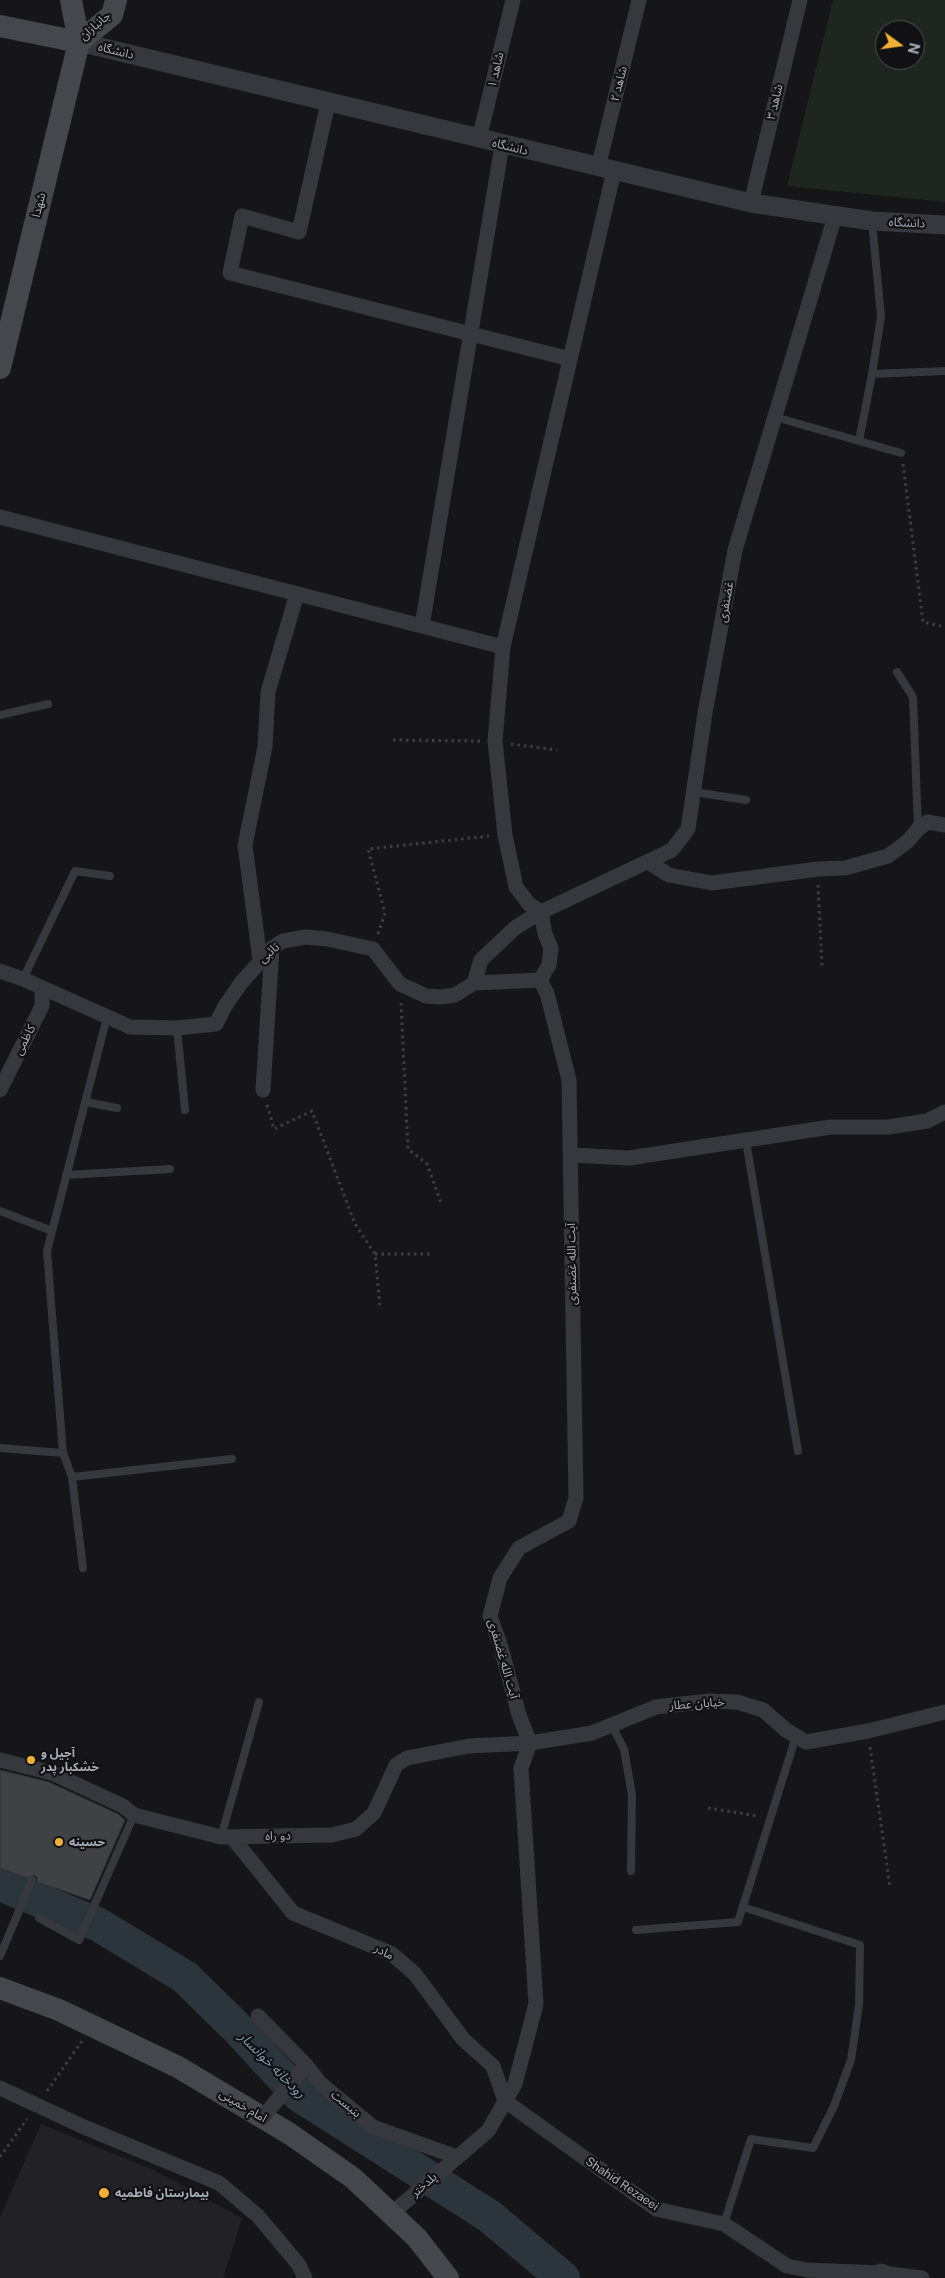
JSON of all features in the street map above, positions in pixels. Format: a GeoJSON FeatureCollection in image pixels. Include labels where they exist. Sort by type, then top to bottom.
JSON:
{"type":"FeatureCollection","features":[{"type":"Feature","properties":{"kind":"main road","name":"جانبازان"},"geometry":{"type":"LineString","coordinates":[[72,0],[79,42],[112,15],[116,0]]}},
{"type":"Feature","properties":{"kind":"main road"},"geometry":{"type":"LineString","coordinates":[[0,26],[79,42]]}},
{"type":"Feature","properties":{"kind":"main road","name":"شهدا"},"geometry":{"type":"LineString","coordinates":[[0,368],[79,42]]}},
{"type":"Feature","properties":{"kind":"main road","name":"امام خمینی"},"geometry":{"type":"LineString","coordinates":[[0,1988],[59,2010],[178,2067],[290,2134],[353,2178],[417,2238],[448,2278]]}},
{"type":"Feature","properties":{"kind":"street","name":"شاهد ۱"},"geometry":{"type":"LineString","coordinates":[[479,139],[512,0]]}},
{"type":"Feature","properties":{"kind":"street","name":"شاهد ۲"},"geometry":{"type":"LineString","coordinates":[[541,912],[529,904],[516,887],[505,835],[495,741],[503,647],[570,359],[639,0]]}},
{"type":"Feature","properties":{"kind":"street","name":"شاهد ۳"},"geometry":{"type":"LineString","coordinates":[[751,203],[800,0]]}},
{"type":"Feature","properties":{"kind":"street","name":"دانشگاه"},"geometry":{"type":"LineString","coordinates":[[79,42],[606,170],[751,203],[872,221],[945,225]]}},
{"type":"Feature","properties":{"kind":"street"},"geometry":{"type":"LineString","coordinates":[[328,103],[298,232],[242,216],[230,273],[570,359]]}},
{"type":"Feature","properties":{"kind":"street"},"geometry":{"type":"LineString","coordinates":[[422,626],[502,145]]}},
{"type":"Feature","properties":{"kind":"street","name":"غضنفری"},"geometry":{"type":"LineString","coordinates":[[474,983],[481,960],[501,940],[541,912],[672,850],[688,829],[705,713],[735,550],[835,216]]}},
{"type":"Feature","properties":{"kind":"street"},"geometry":{"type":"LineString","coordinates":[[0,518],[503,647]]}},
{"type":"Feature","properties":{"kind":"street"},"geometry":{"type":"LineString","coordinates":[[260,960],[245,844],[265,747],[268,692],[297,594]]}},
{"type":"Feature","properties":{"kind":"street"},"geometry":{"type":"LineString","coordinates":[[648,862],[668,875],[712,883],[818,869],[846,868],[888,856],[908,841],[918,829],[928,822],[945,825]]}},
{"type":"Feature","properties":{"kind":"street"},"geometry":{"type":"LineString","coordinates":[[373,949],[400,984],[426,996],[455,995],[474,983],[543,986],[551,948],[545,934],[541,912]]}},
{"type":"Feature","properties":{"kind":"street","name":"تائبی"},"geometry":{"type":"LineString","coordinates":[[0,971],[24,979],[42,989],[130,1027],[176,1028],[216,1024],[225,1006],[260,960],[272,948],[283,941],[306,937],[327,939],[373,949]]}},
{"type":"Feature","properties":{"kind":"street"},"geometry":{"type":"LineString","coordinates":[[263,1090],[272,948]]}},
{"type":"Feature","properties":{"kind":"street","name":"آیت الله غضنفری"},"geometry":{"type":"LineString","coordinates":[[530,1742],[519,1715],[500,1644],[490,1616],[500,1578],[519,1548],[569,1521],[576,1498],[570,1080],[543,986]]}},
{"type":"Feature","properties":{"kind":"street","name":"کاظمی"},"geometry":{"type":"LineString","coordinates":[[0,1090],[42,1006],[42,989]]}},
{"type":"Feature","properties":{"kind":"street"},"geometry":{"type":"LineString","coordinates":[[571,1155],[629,1158],[831,1127],[888,1127],[927,1121],[945,1112]]}},
{"type":"Feature","properties":{"kind":"street","name":"خیابان عطار"},"geometry":{"type":"LineString","coordinates":[[530,1742],[592,1733],[656,1707],[709,1701],[737,1702],[763,1710],[806,1742],[868,1731],[945,1712]]}},
{"type":"Feature","properties":{"kind":"street"},"geometry":{"type":"LineString","coordinates":[[458,2157],[488,2131],[515,2084],[536,2004],[521,1768],[530,1742]]}},
{"type":"Feature","properties":{"kind":"street","name":"دو راه"},"geometry":{"type":"LineString","coordinates":[[0,1760],[52,1773],[123,1806],[134,1815],[226,1837],[332,1835],[356,1829],[374,1813],[396,1765],[407,1758],[469,1746],[530,1742]]}},
{"type":"Feature","properties":{"kind":"street","name":"مادر"},"geometry":{"type":"LineString","coordinates":[[226,1837],[293,1913],[392,1954],[415,1974],[463,2038],[493,2066],[505,2100]]}},
{"type":"Feature","properties":{"kind":"street","name":"بنبست"},"geometry":{"type":"LineString","coordinates":[[258,2016],[306,2065],[320,2083],[373,2127],[458,2157]]}},
{"type":"Feature","properties":{"kind":"street"},"geometry":{"type":"LineString","coordinates":[[262,2117],[306,2065]]}},
{"type":"Feature","properties":{"kind":"street"},"geometry":{"type":"LineString","coordinates":[[0,2088],[84,2127],[219,2183],[258,2216],[299,2265],[305,2278]]}},
{"type":"Feature","properties":{"kind":"street","name":"Shahid Rezaeei"},"geometry":{"type":"LineString","coordinates":[[505,2100],[656,2209],[724,2224],[787,2266],[807,2270],[922,2278]]}},
{"type":"Feature","properties":{"kind":"street","name":"پلدختر"},"geometry":{"type":"LineString","coordinates":[[391,2214],[458,2157]]}},
{"type":"Feature","properties":{"kind":"lane"},"geometry":{"type":"LineString","coordinates":[[859,441],[881,317],[872,221]]}},
{"type":"Feature","properties":{"kind":"lane"},"geometry":{"type":"LineString","coordinates":[[872,374],[945,371]]}},
{"type":"Feature","properties":{"kind":"lane"},"geometry":{"type":"LineString","coordinates":[[776,417],[902,453]]}},
{"type":"Feature","properties":{"kind":"lane"},"geometry":{"type":"LineString","coordinates":[[897,672],[913,697],[918,829]]}},
{"type":"Feature","properties":{"kind":"lane"},"geometry":{"type":"LineString","coordinates":[[0,715],[48,704]]}},
{"type":"Feature","properties":{"kind":"lane"},"geometry":{"type":"LineString","coordinates":[[694,792],[746,800]]}},
{"type":"Feature","properties":{"kind":"lane"},"geometry":{"type":"LineString","coordinates":[[24,979],[75,871],[110,876]]}},
{"type":"Feature","properties":{"kind":"lane"},"geometry":{"type":"LineString","coordinates":[[83,1568],[72,1477],[63,1453],[47,1251],[107,1017]]}},
{"type":"Feature","properties":{"kind":"lane"},"geometry":{"type":"LineString","coordinates":[[176,1028],[185,1110]]}},
{"type":"Feature","properties":{"kind":"lane"},"geometry":{"type":"LineString","coordinates":[[85,1102],[117,1108]]}},
{"type":"Feature","properties":{"kind":"lane"},"geometry":{"type":"LineString","coordinates":[[746,1141],[798,1451]]}},
{"type":"Feature","properties":{"kind":"lane"},"geometry":{"type":"LineString","coordinates":[[66,1175],[170,1169]]}},
{"type":"Feature","properties":{"kind":"lane"},"geometry":{"type":"LineString","coordinates":[[0,1211],[52,1231]]}},
{"type":"Feature","properties":{"kind":"lane"},"geometry":{"type":"LineString","coordinates":[[0,1448],[63,1453]]}},
{"type":"Feature","properties":{"kind":"lane"},"geometry":{"type":"LineString","coordinates":[[72,1477],[232,1459]]}},
{"type":"Feature","properties":{"kind":"lane"},"geometry":{"type":"LineString","coordinates":[[226,1837],[259,1702]]}},
{"type":"Feature","properties":{"kind":"lane"},"geometry":{"type":"LineString","coordinates":[[612,1726],[624,1749],[632,1795],[631,1871]]}},
{"type":"Feature","properties":{"kind":"lane"},"geometry":{"type":"LineString","coordinates":[[636,1930],[738,1922],[796,1736]]}},
{"type":"Feature","properties":{"kind":"lane"},"geometry":{"type":"LineString","coordinates":[[39,1918],[79,1940],[134,1815]]}},
{"type":"Feature","properties":{"kind":"lane"},"geometry":{"type":"LineString","coordinates":[[0,1956],[32,1880]]}},
{"type":"Feature","properties":{"kind":"lane"},"geometry":{"type":"LineString","coordinates":[[724,2224],[751,2139],[813,2148],[834,2106],[852,2060],[859,2006],[860,1945],[743,1907]]}},
{"type":"Feature","properties":{"kind":"path"},"geometry":{"type":"LineString","coordinates":[[902,453],[923,622],[945,627]]}},
{"type":"Feature","properties":{"kind":"path"},"geometry":{"type":"LineString","coordinates":[[393,740],[495,741],[557,750]]}},
{"type":"Feature","properties":{"kind":"path"},"geometry":{"type":"LineString","coordinates":[[373,949],[385,913],[368,850],[505,835]]}},
{"type":"Feature","properties":{"kind":"path"},"geometry":{"type":"LineString","coordinates":[[818,869],[822,966]]}},
{"type":"Feature","properties":{"kind":"path"},"geometry":{"type":"LineString","coordinates":[[400,984],[408,1149],[426,1164],[441,1203]]}},
{"type":"Feature","properties":{"kind":"path"},"geometry":{"type":"LineString","coordinates":[[263,1090],[274,1129],[312,1111],[355,1224],[376,1254],[380,1307]]}},
{"type":"Feature","properties":{"kind":"path"},"geometry":{"type":"LineString","coordinates":[[376,1254],[430,1254]]}},
{"type":"Feature","properties":{"kind":"path"},"geometry":{"type":"LineString","coordinates":[[868,1731],[890,1887]]}},
{"type":"Feature","properties":{"kind":"path"},"geometry":{"type":"LineString","coordinates":[[708,1808],[771,1818]]}},
{"type":"Feature","properties":{"kind":"shaded area"},"geometry":{"type":"Polygon","coordinates":[[[833,0],[945,0],[945,202],[787,186],[833,0]]]}},
{"type":"Feature","properties":{"kind":"shaded area","name":"بیمارستان فاطمیه"},"geometry":{"type":"Polygon","coordinates":[[[41,2124],[154,2170],[242,2218],[223,2278],[0,2278],[0,2217],[41,2124]]]}},
{"type":"Feature","properties":{"kind":"building","name":"حسینه"},"geometry":{"type":"Polygon","coordinates":[[[0,1770],[49,1782],[118,1814],[125,1820],[90,1900],[37,1882],[37,1877],[34,1875],[27,1878],[0,1868],[0,1770]]]}},
{"type":"Feature","properties":{"kind":"waterway","name":"رودخانه خوانسار"},"geometry":{"type":"LineString","coordinates":[[0,1884],[99,1925],[185,1977],[236,2027],[299,2095],[489,2216],[563,2278]]}},
{"type":"Feature","properties":{"kind":"place","name":"آجیل و خشکبار پدر"},"geometry":{"type":"Point","coordinates":[31,1760]}},
{"type":"Feature","properties":{"kind":"place","name":"حسینه"},"geometry":{"type":"Point","coordinates":[59,1842]}},
{"type":"Feature","properties":{"kind":"place","name":"بیمارستان فاطمیه"},"geometry":{"type":"Point","coordinates":[104,2193]}}]}
